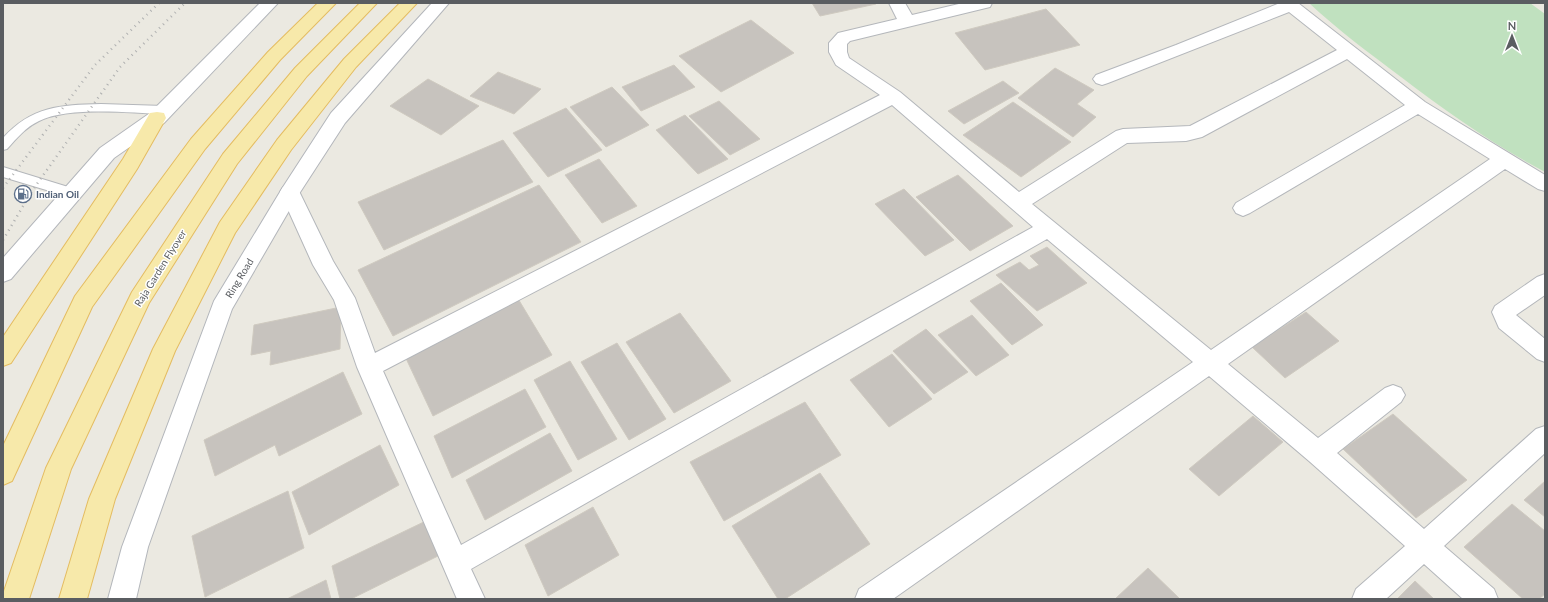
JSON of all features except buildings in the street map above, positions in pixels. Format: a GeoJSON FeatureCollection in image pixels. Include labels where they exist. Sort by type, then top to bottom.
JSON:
{"type":"FeatureCollection","features":[{"type":"Feature","properties":{"kind":"main road"},"geometry":{"type":"LineString","coordinates":[[3,473],[83,302],[198,144],[274,56],[328,3]]}},
{"type":"Feature","properties":{"kind":"main road","name":"Raja Garden Flyover"},"geometry":{"type":"LineString","coordinates":[[15,599],[59,468],[140,298],[230,158],[301,72],[369,3]]}},
{"type":"Feature","properties":{"kind":"main road"},"geometry":{"type":"LineString","coordinates":[[73,599],[102,499],[164,349],[227,228],[284,145],[350,63],[409,3]]}},
{"type":"Feature","properties":{"kind":"main road"},"geometry":{"type":"LineString","coordinates":[[3,356],[130,164],[161,114]]}},
{"type":"Feature","properties":{"kind":"street","name":"Ring Road"},"geometry":{"type":"LineString","coordinates":[[122,599],[135,547],[222,306],[290,192],[338,118],[441,3]]}},
{"type":"Feature","properties":{"kind":"street"},"geometry":{"type":"LineString","coordinates":[[897,3],[907,21]]}},
{"type":"Feature","properties":{"kind":"street"},"geometry":{"type":"LineString","coordinates":[[984,3],[844,37],[838,43],[838,52],[842,61],[894,96],[1018,203],[1318,453],[1484,599]]}},
{"type":"Feature","properties":{"kind":"street"},"geometry":{"type":"LineString","coordinates":[[1102,79],[1182,49],[1290,4],[1418,106],[1545,184]]}},
{"type":"Feature","properties":{"kind":"street"},"geometry":{"type":"LineString","coordinates":[[3,273],[107,153],[161,114],[266,5]]}},
{"type":"Feature","properties":{"kind":"street"},"geometry":{"type":"LineString","coordinates":[[1018,203],[1123,136],[1186,134],[1195,132],[1349,51]]}},
{"type":"Feature","properties":{"kind":"street"},"geometry":{"type":"LineString","coordinates":[[368,367],[894,96]]}},
{"type":"Feature","properties":{"kind":"street"},"geometry":{"type":"LineString","coordinates":[[1243,208],[1418,106]]}},
{"type":"Feature","properties":{"kind":"street"},"geometry":{"type":"LineString","coordinates":[[869,599],[1505,159]]}},
{"type":"Feature","properties":{"kind":"street"},"geometry":{"type":"LineString","coordinates":[[290,192],[324,265],[344,298],[368,367],[471,599]]}},
{"type":"Feature","properties":{"kind":"street"},"geometry":{"type":"LineString","coordinates":[[455,563],[1048,228]]}},
{"type":"Feature","properties":{"kind":"street"},"geometry":{"type":"LineString","coordinates":[[1545,283],[1503,312],[1507,321],[1545,352]]}},
{"type":"Feature","properties":{"kind":"street"},"geometry":{"type":"LineString","coordinates":[[1318,453],[1393,395]]}},
{"type":"Feature","properties":{"kind":"street"},"geometry":{"type":"LineString","coordinates":[[1366,599],[1545,436]]}},
{"type":"Feature","properties":{"kind":"lane"},"geometry":{"type":"LineString","coordinates":[[3,146],[19,128],[42,114],[69,110],[161,114]]}},
{"type":"Feature","properties":{"kind":"lane"},"geometry":{"type":"LineString","coordinates":[[3,172],[73,193]]}},
{"type":"Feature","properties":{"kind":"green space"},"geometry":{"type":"Polygon","coordinates":[[[1309,3],[1530,3],[1545,14],[1545,172],[1471,128],[1436,103],[1331,23],[1309,3]]]}},
{"type":"Feature","properties":{"kind":"railway"},"geometry":{"type":"LineString","coordinates":[[3,188],[95,65],[159,3]]}},
{"type":"Feature","properties":{"kind":"railway"},"geometry":{"type":"LineString","coordinates":[[3,240],[32,191],[120,67],[185,3]]}},
{"type":"Feature","properties":{"kind":"place","name":"Indian Oil"},"geometry":{"type":"Point","coordinates":[23,194]}}]}
